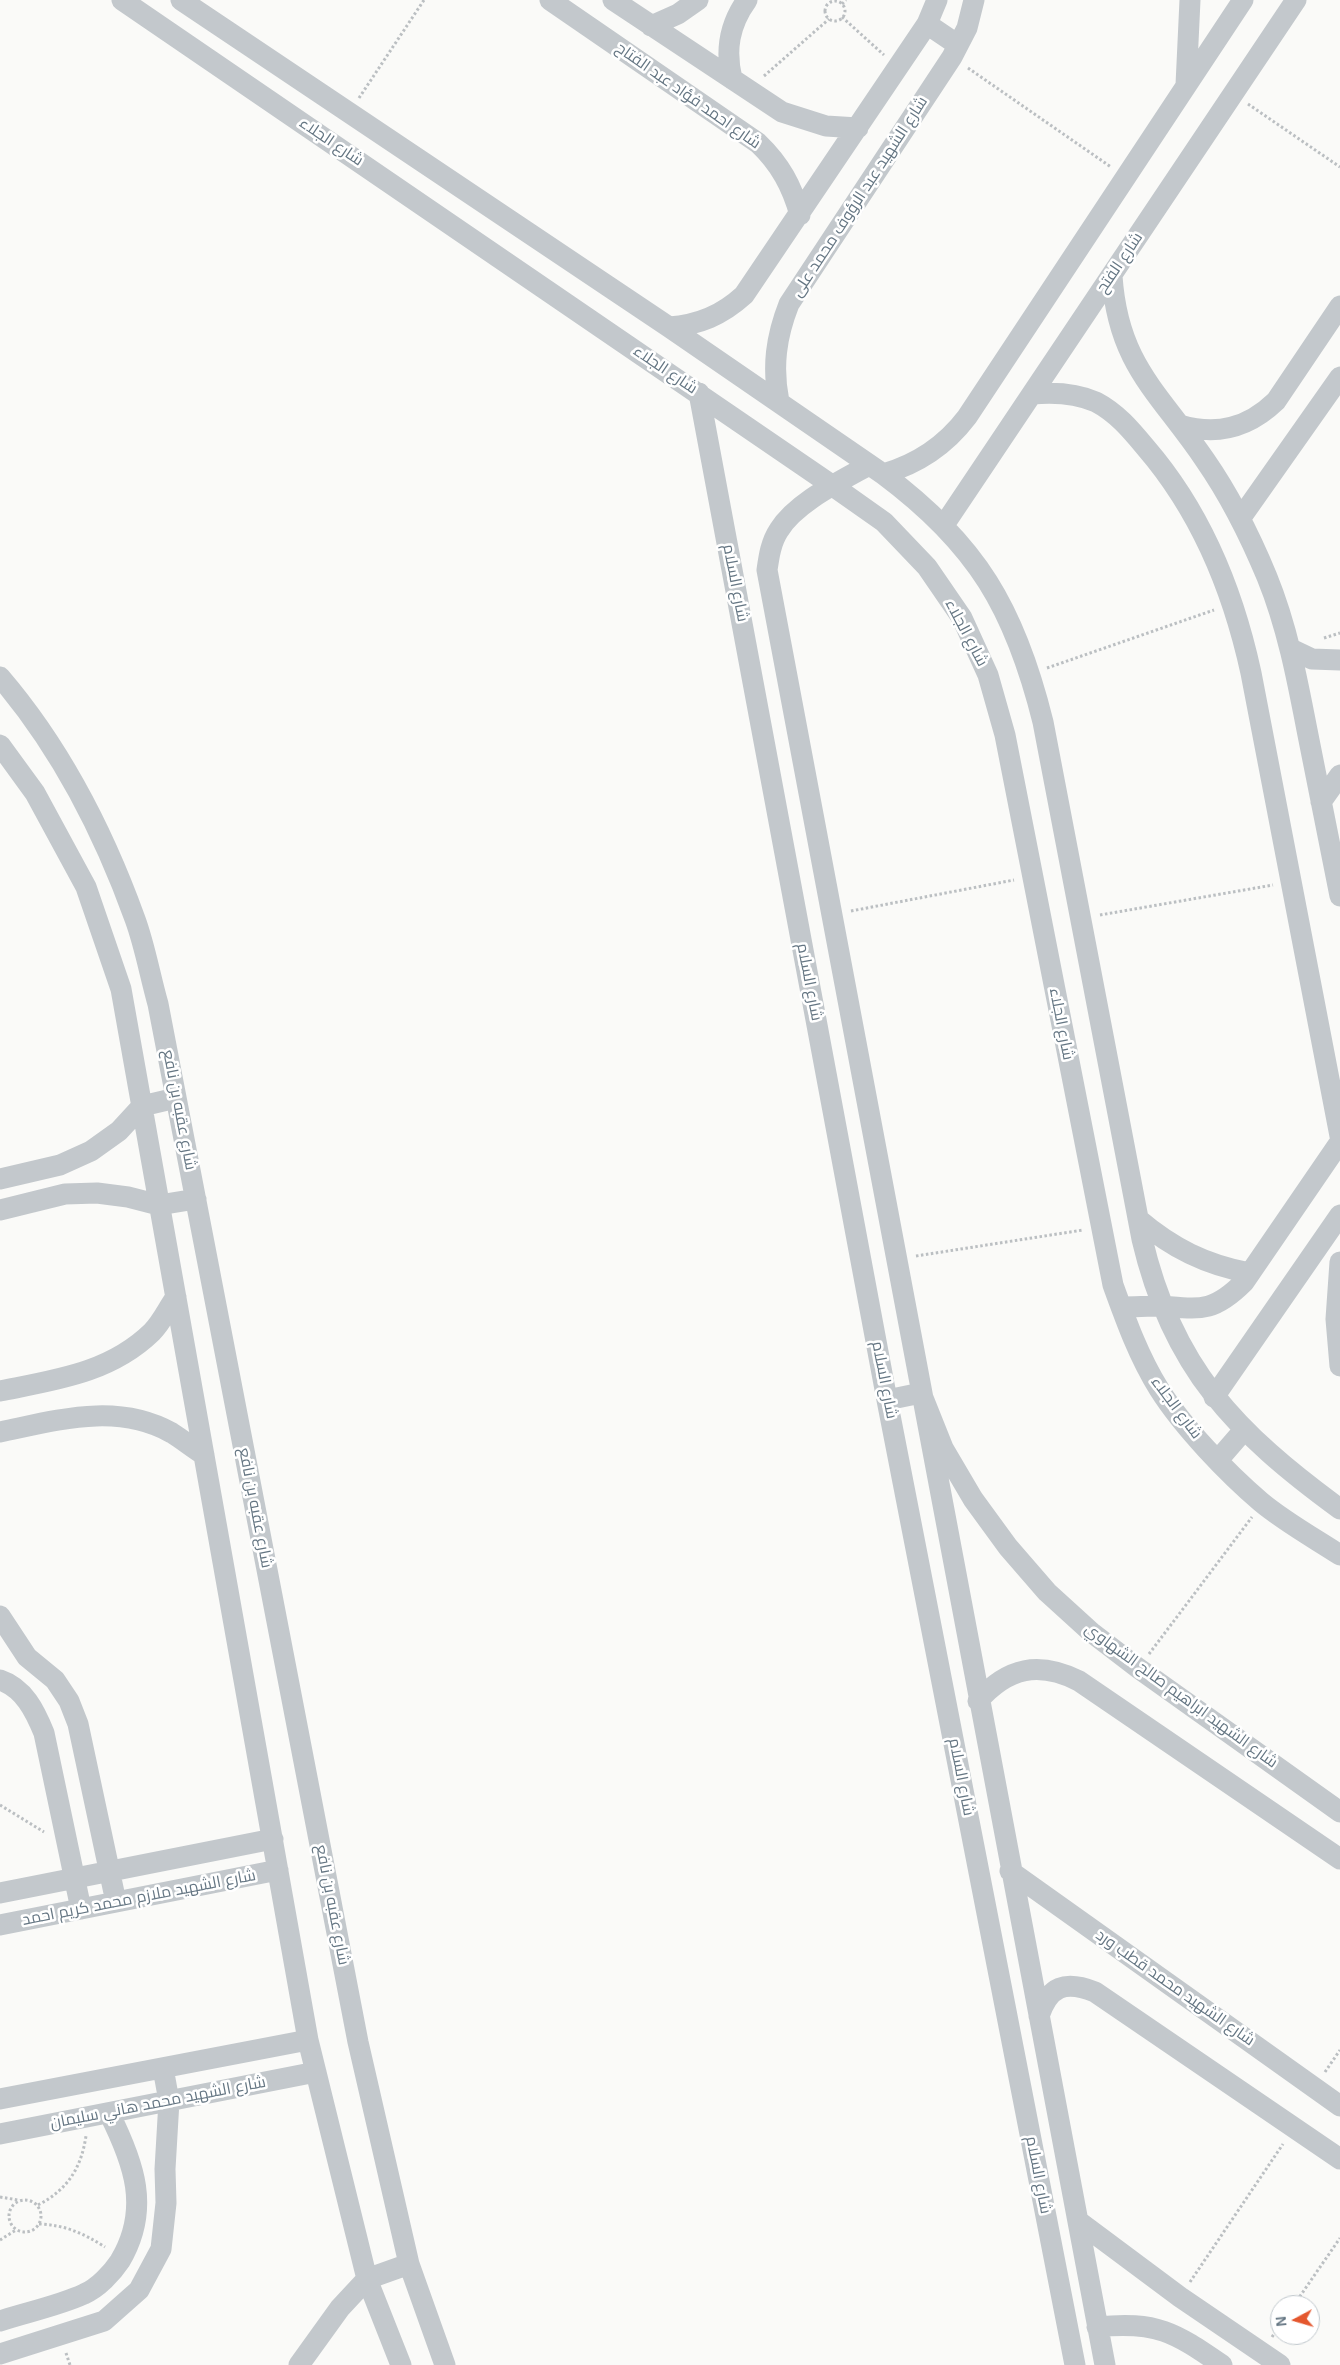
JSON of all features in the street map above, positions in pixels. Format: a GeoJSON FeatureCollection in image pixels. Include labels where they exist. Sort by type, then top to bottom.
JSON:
{"type":"FeatureCollection","features":[{"type":"Feature","properties":{"kind":"street","name":"شارع الجلاء"},"geometry":{"type":"LineString","coordinates":[[122,0],[833,486],[884,522],[927,567],[962,618],[991,683],[1005,735],[1100,1227],[1114,1285],[1141,1357],[1160,1390],[1218,1460],[1263,1503],[1340,1555]]}},
{"type":"Feature","properties":{"kind":"street"},"geometry":{"type":"LineString","coordinates":[[182,0],[669,327],[876,469],[913,496],[944,524],[970,555],[994,592],[1015,630],[1031,674],[1043,722],[1138,1218],[1150,1273],[1162,1306],[1185,1354],[1214,1397],[1244,1430],[1290,1473],[1340,1509]]}},
{"type":"Feature","properties":{"kind":"street","name":"شارع احمد فؤاد عبد الفتاح"},"geometry":{"type":"LineString","coordinates":[[550,0],[758,143],[781,168],[792,190],[800,215]]}},
{"type":"Feature","properties":{"kind":"street"},"geometry":{"type":"LineString","coordinates":[[613,0],[740,85],[796,118],[826,126],[858,128]]}},
{"type":"Feature","properties":{"kind":"street"},"geometry":{"type":"LineString","coordinates":[[651,26],[678,14],[698,0]]}},
{"type":"Feature","properties":{"kind":"street"},"geometry":{"type":"LineString","coordinates":[[740,85],[728,58],[729,38],[733,24],[747,0]]}},
{"type":"Feature","properties":{"kind":"street"},"geometry":{"type":"LineString","coordinates":[[669,327],[702,322],[732,306],[755,282],[927,24],[937,0]]}},
{"type":"Feature","properties":{"kind":"street","name":"شارع الشهيد عبد الرؤوف محمد على"},"geometry":{"type":"LineString","coordinates":[[779,402],[775,377],[775,352],[783,319],[789,304],[955,51],[966,28],[974,0]]}},
{"type":"Feature","properties":{"kind":"street"},"geometry":{"type":"LineString","coordinates":[[1186,86],[1190,0]]}},
{"type":"Feature","properties":{"kind":"street"},"geometry":{"type":"LineString","coordinates":[[876,469],[924,457],[958,428],[1243,0]]}},
{"type":"Feature","properties":{"kind":"street","name":"شارع الفتح"},"geometry":{"type":"LineString","coordinates":[[944,524],[1296,0]]}},
{"type":"Feature","properties":{"kind":"street"},"geometry":{"type":"LineString","coordinates":[[927,24],[955,51]]}},
{"type":"Feature","properties":{"kind":"street"},"geometry":{"type":"LineString","coordinates":[[1112,276],[1118,321],[1134,364],[1160,402],[1180,424],[1206,461],[1240,519],[1268,578],[1291,649],[1340,896]]}},
{"type":"Feature","properties":{"kind":"street"},"geometry":{"type":"LineString","coordinates":[[1180,424],[1194,429],[1224,430],[1253,420],[1265,412],[1276,401],[1340,306]]}},
{"type":"Feature","properties":{"kind":"street"},"geometry":{"type":"LineString","coordinates":[[1240,519],[1340,376]]}},
{"type":"Feature","properties":{"kind":"street"},"geometry":{"type":"LineString","coordinates":[[1032,394],[1048,392],[1080,396],[1095,402],[1122,420],[1154,457],[1192,512],[1208,541],[1233,603],[1251,673],[1340,1136]]}},
{"type":"Feature","properties":{"kind":"street","name":"شارع السلام"},"geometry":{"type":"LineString","coordinates":[[699,393],[887,1400],[1075,2365]]}},
{"type":"Feature","properties":{"kind":"street","name":"شارع السلام"},"geometry":{"type":"LineString","coordinates":[[876,469],[833,486],[792,514],[778,530],[770,549],[767,570],[830,914],[1104,2365]]}},
{"type":"Feature","properties":{"kind":"street"},"geometry":{"type":"LineString","coordinates":[[1291,649],[1312,659],[1340,660]]}},
{"type":"Feature","properties":{"kind":"street","name":"شارع عقبه بن نافع"},"geometry":{"type":"LineString","coordinates":[[0,677],[63,765],[104,840],[136,921],[158,1004],[358,2042],[409,2264],[445,2365]]}},
{"type":"Feature","properties":{"kind":"street"},"geometry":{"type":"LineString","coordinates":[[0,745],[35,792],[86,887],[121,989],[308,2040],[367,2279],[401,2365]]}},
{"type":"Feature","properties":{"kind":"street"},"geometry":{"type":"LineString","coordinates":[[1321,802],[1340,775]]}},
{"type":"Feature","properties":{"kind":"street"},"geometry":{"type":"LineString","coordinates":[[0,1179],[60,1165],[91,1151],[119,1131],[142,1106],[176,1098]]}},
{"type":"Feature","properties":{"kind":"street"},"geometry":{"type":"LineString","coordinates":[[1121,1307],[1162,1306],[1188,1310],[1213,1305],[1235,1291],[1250,1273],[1340,1142]]}},
{"type":"Feature","properties":{"kind":"street"},"geometry":{"type":"LineString","coordinates":[[0,1210],[73,1194],[97,1193],[128,1197],[160,1205],[196,1199]]}},
{"type":"Feature","properties":{"kind":"street"},"geometry":{"type":"LineString","coordinates":[[1214,1397],[1340,1215]]}},
{"type":"Feature","properties":{"kind":"street"},"geometry":{"type":"LineString","coordinates":[[1138,1218],[1166,1241],[1190,1255],[1229,1269],[1250,1273]]}},
{"type":"Feature","properties":{"kind":"street"},"geometry":{"type":"LineString","coordinates":[[1340,1262],[1336,1319],[1340,1366]]}},
{"type":"Feature","properties":{"kind":"street"},"geometry":{"type":"LineString","coordinates":[[0,1391],[81,1374],[120,1358],[153,1331],[176,1297]]}},
{"type":"Feature","properties":{"kind":"street"},"geometry":{"type":"LineString","coordinates":[[887,1400],[921,1393]]}},
{"type":"Feature","properties":{"kind":"street","name":"شارع الشهيد ابراهيم صالح الشهاوي"},"geometry":{"type":"LineString","coordinates":[[921,1393],[943,1448],[973,1499],[1008,1547],[1047,1592],[1090,1632],[1340,1812]]}},
{"type":"Feature","properties":{"kind":"street"},"geometry":{"type":"LineString","coordinates":[[0,1432],[77,1416],[104,1415],[131,1418],[171,1432],[204,1455]]}},
{"type":"Feature","properties":{"kind":"street"},"geometry":{"type":"LineString","coordinates":[[1218,1460],[1244,1430]]}},
{"type":"Feature","properties":{"kind":"street"},"geometry":{"type":"LineString","coordinates":[[0,1616],[27,1657],[55,1680],[69,1701],[78,1724],[116,1902]]}},
{"type":"Feature","properties":{"kind":"street"},"geometry":{"type":"LineString","coordinates":[[27,1657],[3,1681],[21,1692],[36,1714],[44,1733],[81,1909]]}},
{"type":"Feature","properties":{"kind":"street"},"geometry":{"type":"LineString","coordinates":[[978,1701],[1002,1679],[1017,1672],[1033,1669],[1065,1674],[1079,1681],[1340,1859]]}},
{"type":"Feature","properties":{"kind":"street","name":"شارع الشهيد ملازم محمد كريم احمد"},"geometry":{"type":"LineString","coordinates":[[0,1893],[272,1839]]}},
{"type":"Feature","properties":{"kind":"street","name":"شارع الشهيد ملازم محمد كريم احمد"},"geometry":{"type":"LineString","coordinates":[[0,1925],[278,1870]]}},
{"type":"Feature","properties":{"kind":"street","name":"شارع الشهيد محمد قطب ورد"},"geometry":{"type":"LineString","coordinates":[[1010,1871],[1340,2106]]}},
{"type":"Feature","properties":{"kind":"street"},"geometry":{"type":"LineString","coordinates":[[1039,2016],[1045,1998],[1056,1991],[1069,1986],[1095,1992],[1340,2159]]}},
{"type":"Feature","properties":{"kind":"street","name":"شارع الشهيد محمد هاني سليمان"},"geometry":{"type":"LineString","coordinates":[[0,2099],[308,2040]]}},
{"type":"Feature","properties":{"kind":"street"},"geometry":{"type":"LineString","coordinates":[[0,2354],[104,2321],[139,2290],[161,2249],[166,2203],[165,2169],[169,2101],[163,2068]]}},
{"type":"Feature","properties":{"kind":"street","name":"شارع الشهيد محمد هاني سليمان"},"geometry":{"type":"LineString","coordinates":[[0,2134],[316,2072]]}},
{"type":"Feature","properties":{"kind":"street"},"geometry":{"type":"LineString","coordinates":[[0,2321],[85,2294],[113,2272],[131,2242],[138,2207],[133,2174],[124,2142],[109,2112]]}},
{"type":"Feature","properties":{"kind":"street"},"geometry":{"type":"LineString","coordinates":[[1078,2221],[1180,2297],[1280,2365]]}},
{"type":"Feature","properties":{"kind":"street"},"geometry":{"type":"LineString","coordinates":[[299,2365],[340,2308],[367,2279],[409,2264]]}},
{"type":"Feature","properties":{"kind":"street"},"geometry":{"type":"LineString","coordinates":[[1097,2327],[1120,2325],[1149,2327],[1171,2332],[1222,2365]]}},
{"type":"Feature","properties":{"kind":"path"},"geometry":{"type":"LineString","coordinates":[[349,113],[424,0]]}},
{"type":"Feature","properties":{"kind":"path"},"geometry":{"type":"LineString","coordinates":[[740,85],[829,19],[836,20],[842,17],[845,10],[842,4],[834,0],[828,1],[825,12],[829,19]]}},
{"type":"Feature","properties":{"kind":"path"},"geometry":{"type":"LineString","coordinates":[[842,4],[846,0]]}},
{"type":"Feature","properties":{"kind":"path"},"geometry":{"type":"LineString","coordinates":[[842,17],[863,38],[899,66]]}},
{"type":"Feature","properties":{"kind":"path"},"geometry":{"type":"LineString","coordinates":[[955,51],[1126,178]]}},
{"type":"Feature","properties":{"kind":"path"},"geometry":{"type":"LineString","coordinates":[[1233,94],[1340,167]]}},
{"type":"Feature","properties":{"kind":"path"},"geometry":{"type":"LineString","coordinates":[[1031,674],[1233,603]]}},
{"type":"Feature","properties":{"kind":"path"},"geometry":{"type":"LineString","coordinates":[[830,914],[1032,877]]}},
{"type":"Feature","properties":{"kind":"path"},"geometry":{"type":"LineString","coordinates":[[1080,918],[1291,882]]}},
{"type":"Feature","properties":{"kind":"path"},"geometry":{"type":"LineString","coordinates":[[895,1259],[1100,1227]]}},
{"type":"Feature","properties":{"kind":"path"},"geometry":{"type":"LineString","coordinates":[[1138,1668],[1263,1503]]}},
{"type":"Feature","properties":{"kind":"path"},"geometry":{"type":"LineString","coordinates":[[0,1805],[68,1847]]}},
{"type":"Feature","properties":{"kind":"path"},"geometry":{"type":"LineString","coordinates":[[1314,2087],[1340,2050]]}},
{"type":"Feature","properties":{"kind":"path"},"geometry":{"type":"LineString","coordinates":[[38,2206],[54,2197],[67,2185],[77,2170],[84,2153],[86,2135],[84,2117]]}},
{"type":"Feature","properties":{"kind":"path"},"geometry":{"type":"LineString","coordinates":[[1180,2297],[1293,2128]]}},
{"type":"Feature","properties":{"kind":"path"},"geometry":{"type":"LineString","coordinates":[[0,2197],[31,2200],[38,2206],[41,2214],[39,2224],[31,2231],[16,2230],[0,2240]]}},
{"type":"Feature","properties":{"kind":"path"},"geometry":{"type":"LineString","coordinates":[[16,2230],[10,2222],[9,2211],[19,2200]]}},
{"type":"Feature","properties":{"kind":"path"},"geometry":{"type":"LineString","coordinates":[[39,2224],[54,2225],[84,2233],[121,2258]]}},
{"type":"Feature","properties":{"kind":"path"},"geometry":{"type":"LineString","coordinates":[[1301,2295],[1340,2238]]}}]}
